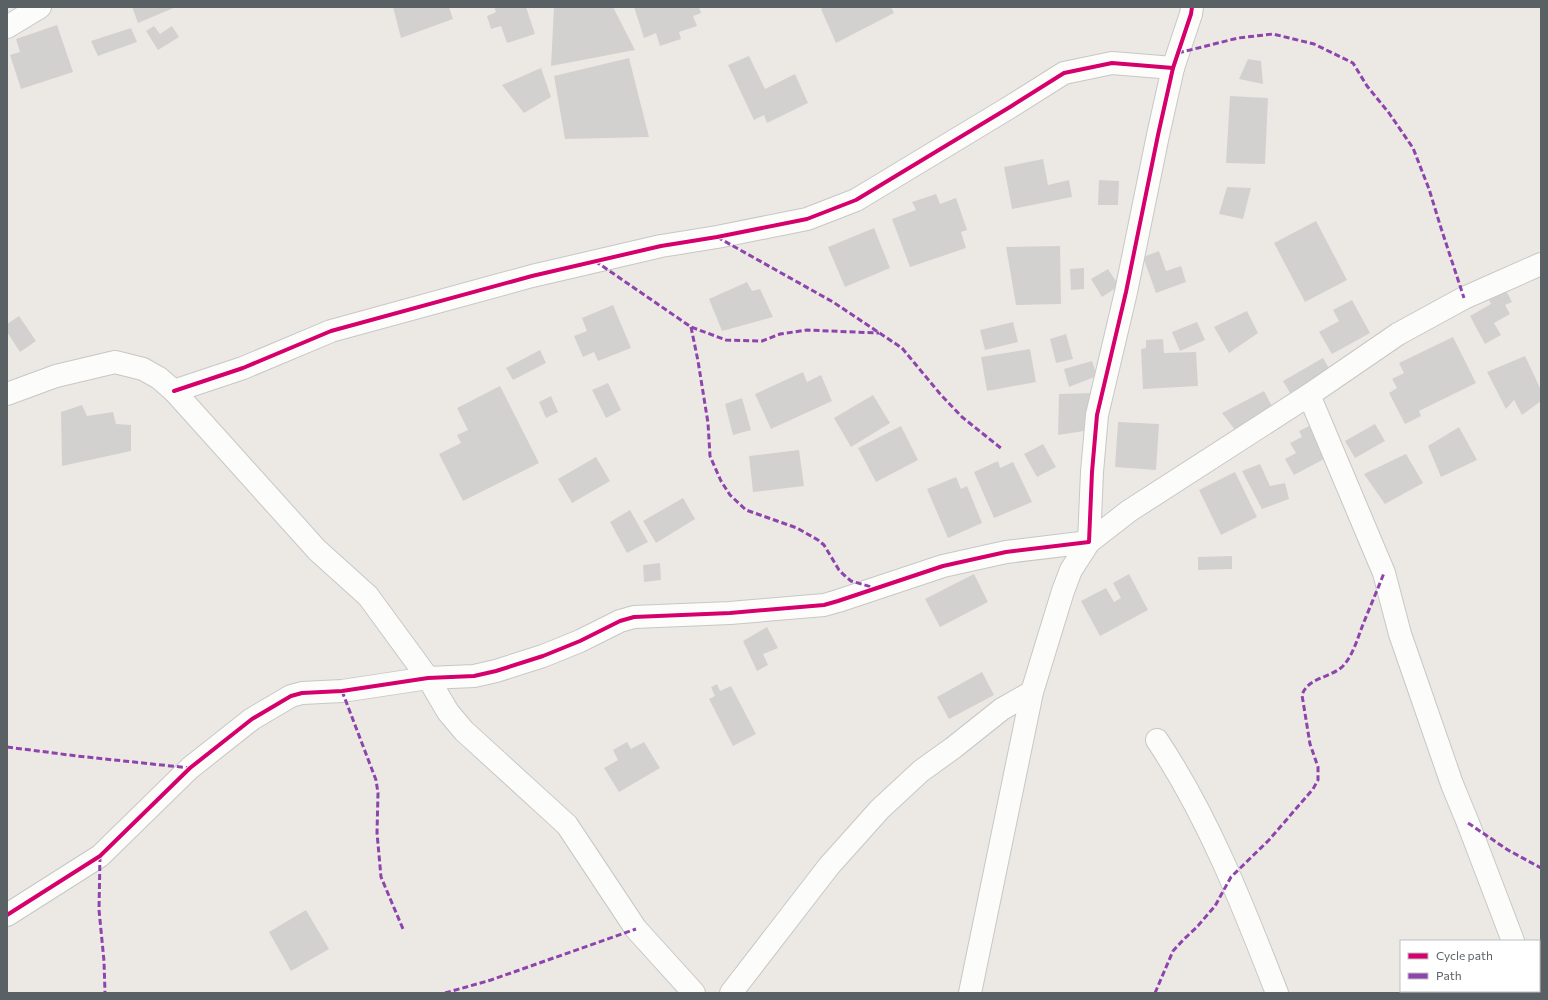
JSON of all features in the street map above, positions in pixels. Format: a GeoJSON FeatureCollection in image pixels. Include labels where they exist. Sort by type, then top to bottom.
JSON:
{"type":"FeatureCollection","features":[{"type":"Feature","properties":{"kind":"street"},"geometry":{"type":"LineString","coordinates":[[7,27],[40,7]]}},
{"type":"Feature","properties":{"kind":"street"},"geometry":{"type":"LineString","coordinates":[[1089,542],[1092,472],[1097,415],[1126,292],[1156,142],[1173,68],[1192,7]]}},
{"type":"Feature","properties":{"kind":"street"},"geometry":{"type":"LineString","coordinates":[[174,391],[243,368],[331,331],[501,284],[661,246],[717,237],[807,219],[856,200],[1064,73],[1112,63],[1173,68]]}},
{"type":"Feature","properties":{"kind":"street"},"geometry":{"type":"LineString","coordinates":[[970,993],[1032,692],[1063,591],[1071,570],[1089,542],[1129,511],[1309,395],[1398,334],[1464,298],[1541,264]]}},
{"type":"Feature","properties":{"kind":"street"},"geometry":{"type":"LineString","coordinates":[[7,394],[56,376],[115,362],[143,369],[159,378],[174,391],[317,550],[368,596],[428,678],[448,712],[464,731],[567,826],[636,929],[694,993]]}},
{"type":"Feature","properties":{"kind":"street"},"geometry":{"type":"LineString","coordinates":[[1309,395],[1384,573],[1400,634],[1452,784],[1513,940]]}},
{"type":"Feature","properties":{"kind":"street"},"geometry":{"type":"LineString","coordinates":[[7,915],[100,856],[190,768],[252,719],[277,703],[302,693],[342,690],[428,678],[474,676],[496,671],[543,656],[580,641],[620,621],[634,617],[730,613],[824,605],[943,566],[1006,552],[1089,542]]}},
{"type":"Feature","properties":{"kind":"street"},"geometry":{"type":"LineString","coordinates":[[731,993],[829,866],[880,809],[921,771],[958,744],[1002,708],[1032,692]]}},
{"type":"Feature","properties":{"kind":"street"},"geometry":{"type":"LineString","coordinates":[[1157,740],[1175,768],[1231,877],[1277,993]]}},
{"type":"Feature","properties":{"kind":"building"},"geometry":{"type":"Polygon","coordinates":[[[132,7],[176,7],[138,23],[132,7]]]}},
{"type":"Feature","properties":{"kind":"building"},"geometry":{"type":"Polygon","coordinates":[[[393,7],[449,7],[453,19],[401,38],[393,7]]]}},
{"type":"Feature","properties":{"kind":"building"},"geometry":{"type":"Polygon","coordinates":[[[494,7],[526,7],[535,34],[507,43],[501,26],[491,29],[487,16],[496,12],[494,7]]]}},
{"type":"Feature","properties":{"kind":"building"},"geometry":{"type":"Polygon","coordinates":[[[554,7],[613,7],[635,50],[551,66],[554,7]]]}},
{"type":"Feature","properties":{"kind":"building"},"geometry":{"type":"Polygon","coordinates":[[[634,7],[699,7],[701,13],[693,16],[697,26],[679,32],[681,39],[660,46],[656,33],[644,38],[634,7]]]}},
{"type":"Feature","properties":{"kind":"building"},"geometry":{"type":"Polygon","coordinates":[[[825,7],[891,7],[894,13],[836,43],[821,9],[825,7]]]}},
{"type":"Feature","properties":{"kind":"building"},"geometry":{"type":"Polygon","coordinates":[[[57,25],[73,72],[21,89],[10,55],[20,52],[16,39],[57,25]]]}},
{"type":"Feature","properties":{"kind":"building"},"geometry":{"type":"Polygon","coordinates":[[[154,26],[160,34],[172,26],[179,37],[158,50],[146,31],[154,26]]]}},
{"type":"Feature","properties":{"kind":"building"},"geometry":{"type":"Polygon","coordinates":[[[131,28],[137,42],[98,56],[91,41],[131,28]]]}},
{"type":"Feature","properties":{"kind":"building"},"geometry":{"type":"Polygon","coordinates":[[[749,56],[765,89],[795,74],[808,103],[767,123],[764,115],[754,120],[728,65],[749,56]]]}},
{"type":"Feature","properties":{"kind":"building"},"geometry":{"type":"Polygon","coordinates":[[[629,58],[649,137],[565,139],[554,76],[629,58]]]}},
{"type":"Feature","properties":{"kind":"building"},"geometry":{"type":"Polygon","coordinates":[[[1248,59],[1261,61],[1263,84],[1239,79],[1248,59]]]}},
{"type":"Feature","properties":{"kind":"building"},"geometry":{"type":"Polygon","coordinates":[[[541,68],[551,97],[524,113],[502,85],[541,68]]]}},
{"type":"Feature","properties":{"kind":"building"},"geometry":{"type":"Polygon","coordinates":[[[1230,96],[1268,98],[1265,164],[1226,163],[1230,96]]]}},
{"type":"Feature","properties":{"kind":"building"},"geometry":{"type":"Polygon","coordinates":[[[1043,159],[1048,185],[1069,180],[1072,197],[1012,209],[1004,167],[1043,159]]]}},
{"type":"Feature","properties":{"kind":"building"},"geometry":{"type":"Polygon","coordinates":[[[1099,180],[1119,181],[1118,205],[1098,205],[1099,180]]]}},
{"type":"Feature","properties":{"kind":"building"},"geometry":{"type":"Polygon","coordinates":[[[1227,187],[1251,188],[1243,219],[1219,214],[1227,187]]]}},
{"type":"Feature","properties":{"kind":"building"},"geometry":{"type":"Polygon","coordinates":[[[936,194],[940,204],[956,198],[967,230],[961,232],[966,248],[910,267],[892,219],[916,210],[912,202],[936,194]]]}},
{"type":"Feature","properties":{"kind":"building"},"geometry":{"type":"Polygon","coordinates":[[[1316,221],[1347,280],[1305,302],[1274,243],[1316,221]]]}},
{"type":"Feature","properties":{"kind":"building"},"geometry":{"type":"Polygon","coordinates":[[[874,228],[890,268],[845,287],[828,247],[874,228]]]}},
{"type":"Feature","properties":{"kind":"building"},"geometry":{"type":"Polygon","coordinates":[[[1060,246],[1061,304],[1016,305],[1006,247],[1060,246]]]}},
{"type":"Feature","properties":{"kind":"building"},"geometry":{"type":"Polygon","coordinates":[[[1159,251],[1166,271],[1181,266],[1186,282],[1156,293],[1143,257],[1159,251]]]}},
{"type":"Feature","properties":{"kind":"building"},"geometry":{"type":"Polygon","coordinates":[[[1084,268],[1084,289],[1071,290],[1070,269],[1084,268]]]}},
{"type":"Feature","properties":{"kind":"building"},"geometry":{"type":"Polygon","coordinates":[[[1108,269],[1119,286],[1102,297],[1091,279],[1108,269]]]}},
{"type":"Feature","properties":{"kind":"building"},"geometry":{"type":"Polygon","coordinates":[[[747,282],[752,291],[760,289],[773,317],[722,331],[709,299],[747,282]]]}},
{"type":"Feature","properties":{"kind":"building"},"geometry":{"type":"Polygon","coordinates":[[[1504,287],[1512,302],[1505,305],[1510,314],[1494,323],[1501,335],[1485,344],[1470,316],[1491,304],[1487,296],[1504,287]]]}},
{"type":"Feature","properties":{"kind":"building"},"geometry":{"type":"Polygon","coordinates":[[[1352,300],[1370,333],[1332,354],[1319,332],[1339,321],[1333,310],[1352,300]]]}},
{"type":"Feature","properties":{"kind":"building"},"geometry":{"type":"Polygon","coordinates":[[[613,305],[631,348],[598,361],[594,352],[583,357],[574,336],[587,331],[582,318],[613,305]]]}},
{"type":"Feature","properties":{"kind":"building"},"geometry":{"type":"Polygon","coordinates":[[[1247,311],[1258,333],[1229,353],[1214,327],[1247,311]]]}},
{"type":"Feature","properties":{"kind":"building"},"geometry":{"type":"Polygon","coordinates":[[[19,316],[36,341],[20,352],[7,332],[7,324],[19,316]]]}},
{"type":"Feature","properties":{"kind":"building"},"geometry":{"type":"Polygon","coordinates":[[[1013,322],[1018,342],[985,350],[980,330],[1013,322]]]}},
{"type":"Feature","properties":{"kind":"building"},"geometry":{"type":"Polygon","coordinates":[[[1197,322],[1205,340],[1180,351],[1172,332],[1197,322]]]}},
{"type":"Feature","properties":{"kind":"building"},"geometry":{"type":"Polygon","coordinates":[[[1066,334],[1073,359],[1056,363],[1050,339],[1066,334]]]}},
{"type":"Feature","properties":{"kind":"building"},"geometry":{"type":"Polygon","coordinates":[[[1453,337],[1476,383],[1419,411],[1421,416],[1405,424],[1389,393],[1397,388],[1392,379],[1404,373],[1399,363],[1453,337]]]}},
{"type":"Feature","properties":{"kind":"building"},"geometry":{"type":"Polygon","coordinates":[[[1163,339],[1164,353],[1196,352],[1198,386],[1143,389],[1141,349],[1146,348],[1146,340],[1163,339]]]}},
{"type":"Feature","properties":{"kind":"building"},"geometry":{"type":"Polygon","coordinates":[[[1030,349],[1036,382],[987,391],[981,357],[1030,349]]]}},
{"type":"Feature","properties":{"kind":"building"},"geometry":{"type":"Polygon","coordinates":[[[540,350],[546,363],[513,380],[506,368],[540,350]]]}},
{"type":"Feature","properties":{"kind":"building"},"geometry":{"type":"Polygon","coordinates":[[[1525,356],[1541,390],[1541,401],[1522,415],[1514,400],[1506,409],[1487,372],[1525,356]]]}},
{"type":"Feature","properties":{"kind":"building"},"geometry":{"type":"Polygon","coordinates":[[[1323,358],[1330,370],[1290,393],[1283,381],[1323,358]]]}},
{"type":"Feature","properties":{"kind":"building"},"geometry":{"type":"Polygon","coordinates":[[[1092,361],[1097,376],[1069,387],[1064,369],[1092,361]]]}},
{"type":"Feature","properties":{"kind":"building"},"geometry":{"type":"Polygon","coordinates":[[[803,372],[807,382],[821,375],[832,401],[771,429],[755,394],[803,372]]]}},
{"type":"Feature","properties":{"kind":"building"},"geometry":{"type":"Polygon","coordinates":[[[608,383],[621,410],[606,418],[592,390],[608,383]]]}},
{"type":"Feature","properties":{"kind":"building"},"geometry":{"type":"Polygon","coordinates":[[[500,386],[539,463],[463,501],[439,454],[461,443],[457,435],[468,430],[457,408],[500,386]]]}},
{"type":"Feature","properties":{"kind":"building"},"geometry":{"type":"Polygon","coordinates":[[[1264,391],[1273,408],[1235,430],[1222,413],[1264,391]]]}},
{"type":"Feature","properties":{"kind":"building"},"geometry":{"type":"Polygon","coordinates":[[[1090,393],[1084,431],[1058,435],[1059,394],[1090,393]]]}},
{"type":"Feature","properties":{"kind":"building"},"geometry":{"type":"Polygon","coordinates":[[[873,395],[890,423],[851,447],[834,418],[873,395]]]}},
{"type":"Feature","properties":{"kind":"building"},"geometry":{"type":"Polygon","coordinates":[[[551,396],[558,412],[546,418],[539,402],[551,396]]]}},
{"type":"Feature","properties":{"kind":"building"},"geometry":{"type":"Polygon","coordinates":[[[742,398],[751,430],[733,435],[725,404],[742,398]]]}},
{"type":"Feature","properties":{"kind":"building"},"geometry":{"type":"Polygon","coordinates":[[[82,405],[87,416],[113,412],[116,424],[131,425],[131,451],[62,466],[61,412],[82,405]]]}},
{"type":"Feature","properties":{"kind":"building"},"geometry":{"type":"Polygon","coordinates":[[[1118,422],[1159,424],[1156,470],[1115,467],[1118,422]]]}},
{"type":"Feature","properties":{"kind":"building"},"geometry":{"type":"Polygon","coordinates":[[[1375,424],[1385,441],[1355,458],[1345,441],[1375,424]]]}},
{"type":"Feature","properties":{"kind":"building"},"geometry":{"type":"Polygon","coordinates":[[[901,426],[918,460],[876,482],[858,448],[901,426]]]}},
{"type":"Feature","properties":{"kind":"building"},"geometry":{"type":"Polygon","coordinates":[[[1309,426],[1326,458],[1294,475],[1285,459],[1296,453],[1290,443],[1302,437],[1299,431],[1309,426]]]}},
{"type":"Feature","properties":{"kind":"building"},"geometry":{"type":"Polygon","coordinates":[[[1459,427],[1477,460],[1441,477],[1428,446],[1459,427]]]}},
{"type":"Feature","properties":{"kind":"building"},"geometry":{"type":"Polygon","coordinates":[[[1043,444],[1056,467],[1037,477],[1024,454],[1043,444]]]}},
{"type":"Feature","properties":{"kind":"building"},"geometry":{"type":"Polygon","coordinates":[[[799,450],[804,486],[753,492],[749,456],[799,450]]]}},
{"type":"Feature","properties":{"kind":"building"},"geometry":{"type":"Polygon","coordinates":[[[1406,454],[1423,483],[1385,504],[1364,474],[1406,454]]]}},
{"type":"Feature","properties":{"kind":"building"},"geometry":{"type":"Polygon","coordinates":[[[596,457],[610,481],[572,503],[558,479],[596,457]]]}},
{"type":"Feature","properties":{"kind":"building"},"geometry":{"type":"Polygon","coordinates":[[[998,461],[1000,468],[1013,462],[1032,502],[994,518],[974,472],[998,461]]]}},
{"type":"Feature","properties":{"kind":"building"},"geometry":{"type":"Polygon","coordinates":[[[1260,464],[1270,486],[1285,483],[1289,499],[1262,509],[1242,471],[1260,464]]]}},
{"type":"Feature","properties":{"kind":"building"},"geometry":{"type":"Polygon","coordinates":[[[1235,472],[1257,517],[1221,535],[1199,490],[1235,472]]]}},
{"type":"Feature","properties":{"kind":"building"},"geometry":{"type":"Polygon","coordinates":[[[956,477],[961,489],[967,486],[982,523],[948,538],[927,489],[956,477]]]}},
{"type":"Feature","properties":{"kind":"building"},"geometry":{"type":"Polygon","coordinates":[[[683,498],[695,519],[656,543],[643,521],[683,498]]]}},
{"type":"Feature","properties":{"kind":"building"},"geometry":{"type":"Polygon","coordinates":[[[630,510],[648,542],[627,553],[610,522],[630,510]]]}},
{"type":"Feature","properties":{"kind":"building"},"geometry":{"type":"Polygon","coordinates":[[[1232,556],[1232,569],[1198,570],[1198,557],[1232,556]]]}},
{"type":"Feature","properties":{"kind":"building"},"geometry":{"type":"Polygon","coordinates":[[[660,563],[661,580],[644,582],[643,565],[660,563]]]}},
{"type":"Feature","properties":{"kind":"building"},"geometry":{"type":"Polygon","coordinates":[[[974,574],[988,602],[940,627],[925,599],[974,574]]]}},
{"type":"Feature","properties":{"kind":"building"},"geometry":{"type":"Polygon","coordinates":[[[1129,574],[1148,610],[1100,636],[1081,601],[1106,588],[1114,602],[1121,598],[1113,583],[1129,574]]]}},
{"type":"Feature","properties":{"kind":"building"},"geometry":{"type":"Polygon","coordinates":[[[767,627],[778,648],[763,654],[768,665],[757,671],[743,641],[767,627]]]}},
{"type":"Feature","properties":{"kind":"building"},"geometry":{"type":"Polygon","coordinates":[[[982,672],[994,695],[949,719],[937,697],[982,672]]]}},
{"type":"Feature","properties":{"kind":"building"},"geometry":{"type":"Polygon","coordinates":[[[717,684],[720,691],[731,686],[756,734],[733,746],[709,699],[715,696],[711,687],[717,684]]]}},
{"type":"Feature","properties":{"kind":"building"},"geometry":{"type":"Polygon","coordinates":[[[627,742],[631,749],[644,742],[660,768],[619,792],[604,768],[618,760],[613,750],[627,742]]]}},
{"type":"Feature","properties":{"kind":"building"},"geometry":{"type":"Polygon","coordinates":[[[306,910],[329,949],[291,971],[269,932],[306,910]]]}},
{"type":"Feature","properties":{"kind":"marked path"},"geometry":{"type":"LineString","coordinates":[[1178,53],[1238,38],[1273,34],[1314,44],[1353,63],[1367,86],[1389,113],[1413,148],[1429,189],[1464,298]]}},
{"type":"Feature","properties":{"kind":"marked path"},"geometry":{"type":"LineString","coordinates":[[717,237],[833,302],[902,348],[941,395],[962,417],[1002,449]]}},
{"type":"Feature","properties":{"kind":"marked path"},"geometry":{"type":"LineString","coordinates":[[595,261],[691,327],[726,340],[762,341],[780,334],[807,330],[879,333]]}},
{"type":"Feature","properties":{"kind":"marked path"},"geometry":{"type":"LineString","coordinates":[[691,327],[708,423],[710,456],[721,481],[730,495],[746,510],[797,528],[818,540],[824,545],[839,570],[851,581],[875,588]]}},
{"type":"Feature","properties":{"kind":"marked path"},"geometry":{"type":"LineString","coordinates":[[1155,993],[1173,951],[1215,906],[1231,877],[1269,840],[1313,789],[1318,780],[1318,767],[1310,744],[1302,695],[1305,689],[1314,681],[1338,670],[1346,662],[1354,647],[1384,573]]}},
{"type":"Feature","properties":{"kind":"marked path"},"geometry":{"type":"LineString","coordinates":[[342,691],[376,780],[378,793],[377,833],[381,877],[403,929]]}},
{"type":"Feature","properties":{"kind":"marked path"},"geometry":{"type":"LineString","coordinates":[[7,747],[190,768]]}},
{"type":"Feature","properties":{"kind":"marked path"},"geometry":{"type":"LineString","coordinates":[[1468,823],[1508,850],[1541,868]]}},
{"type":"Feature","properties":{"kind":"marked path"},"geometry":{"type":"LineString","coordinates":[[100,856],[99,910],[104,961],[105,993]]}},
{"type":"Feature","properties":{"kind":"marked path"},"geometry":{"type":"LineString","coordinates":[[445,993],[491,980],[636,929]]}},
{"type":"Feature","properties":{"kind":"cycle path"},"geometry":{"type":"LineString","coordinates":[[7,915],[100,856],[190,768],[252,719],[291,696],[302,693],[342,691],[428,678],[474,676],[496,671],[543,656],[580,641],[620,621],[634,617],[730,613],[824,605],[943,566],[1006,552],[1089,542],[1092,472],[1097,415],[1126,292],[1173,68],[1192,7]]}},
{"type":"Feature","properties":{"kind":"cycle path"},"geometry":{"type":"LineString","coordinates":[[174,391],[243,368],[331,331],[532,276],[661,246],[717,237],[807,219],[856,200],[1064,73],[1112,63],[1173,68]]}}]}
